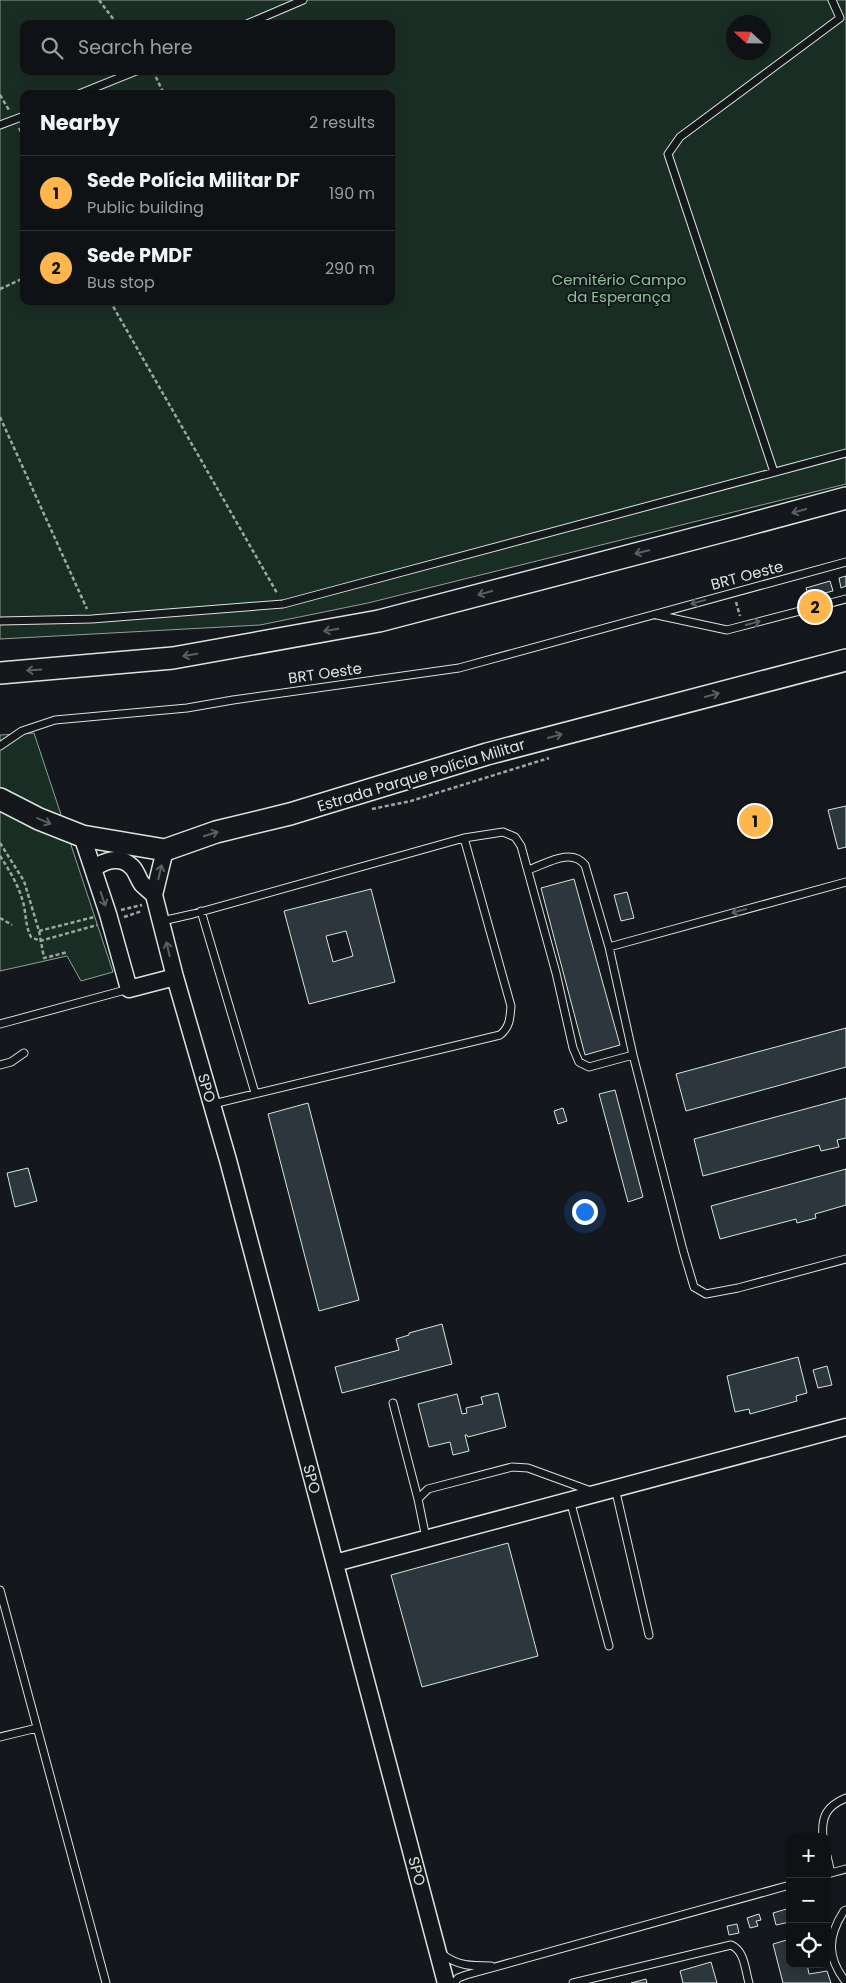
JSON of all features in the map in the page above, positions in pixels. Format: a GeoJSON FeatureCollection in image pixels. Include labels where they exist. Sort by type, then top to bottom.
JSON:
{"type":"FeatureCollection","features":[{"type":"Feature","properties":{"kind":"main road"},"geometry":{"type":"LineString","coordinates":[[0,673],[173,658],[379,621],[846,498]]}},
{"type":"Feature","properties":{"kind":"main road","name":"Estrada Parque Polícia Militar"},"geometry":{"type":"LineString","coordinates":[[0,799],[39,819],[82,836],[165,850],[216,832],[290,814],[487,754],[846,660]]}},
{"type":"Feature","properties":{"kind":"street"},"geometry":{"type":"LineString","coordinates":[[82,836],[129,988],[175,977]]}},
{"type":"Feature","properties":{"kind":"street"},"geometry":{"type":"LineString","coordinates":[[93,869],[101,863],[112,860],[124,860],[133,868],[142,884],[154,895],[165,850]]}},
{"type":"Feature","properties":{"kind":"street","name":"SPO"},"geometry":{"type":"LineString","coordinates":[[154,895],[175,977],[228,1160],[446,1983]]}},
{"type":"Feature","properties":{"kind":"street"},"geometry":{"type":"LineString","coordinates":[[335,1563],[846,1427]]}},
{"type":"Feature","properties":{"kind":"lane"},"geometry":{"type":"LineString","coordinates":[[256,20],[303,0]]}},
{"type":"Feature","properties":{"kind":"lane"},"geometry":{"type":"LineString","coordinates":[[774,472],[668,154],[680,137],[843,18],[832,0]]}},
{"type":"Feature","properties":{"kind":"lane"},"geometry":{"type":"LineString","coordinates":[[90,90],[126,75]]}},
{"type":"Feature","properties":{"kind":"lane"},"geometry":{"type":"LineString","coordinates":[[0,125],[20,118]]}},
{"type":"Feature","properties":{"kind":"lane"},"geometry":{"type":"LineString","coordinates":[[0,621],[92,619],[282,604],[846,453]]}},
{"type":"Feature","properties":{"kind":"lane","name":"BRT Oeste"},"geometry":{"type":"LineString","coordinates":[[0,746],[22,731],[55,720],[187,708],[459,668],[846,562]]}},
{"type":"Feature","properties":{"kind":"lane","name":"BRT Oeste"},"geometry":{"type":"LineString","coordinates":[[655,614],[727,630],[846,599]]}},
{"type":"Feature","properties":{"kind":"lane"},"geometry":{"type":"LineString","coordinates":[[162,921],[464,838],[503,832],[510,834],[521,846],[579,1062],[589,1067],[633,1055]]}},
{"type":"Feature","properties":{"kind":"lane"},"geometry":{"type":"LineString","coordinates":[[212,1104],[500,1035],[507,1028],[510,1020],[511,1006],[464,838]]}},
{"type":"Feature","properties":{"kind":"lane"},"geometry":{"type":"LineString","coordinates":[[528,870],[568,856],[583,862],[588,872],[609,946],[633,1055],[682,1250],[694,1287],[706,1294],[738,1288],[846,1259]]}},
{"type":"Feature","properties":{"kind":"lane"},"geometry":{"type":"LineString","coordinates":[[609,946],[845,884]]}},
{"type":"Feature","properties":{"kind":"lane"},"geometry":{"type":"LineString","coordinates":[[201,911],[255,1093]]}},
{"type":"Feature","properties":{"kind":"lane"},"geometry":{"type":"LineString","coordinates":[[0,1024],[129,988]]}},
{"type":"Feature","properties":{"kind":"lane"},"geometry":{"type":"LineString","coordinates":[[0,1066],[11,1062],[24,1053]]}},
{"type":"Feature","properties":{"kind":"lane"},"geometry":{"type":"LineString","coordinates":[[393,1403],[426,1538]]}},
{"type":"Feature","properties":{"kind":"lane"},"geometry":{"type":"LineString","coordinates":[[418,1499],[428,1489],[512,1467],[528,1468],[596,1493]]}},
{"type":"Feature","properties":{"kind":"lane"},"geometry":{"type":"LineString","coordinates":[[615,1488],[649,1635]]}},
{"type":"Feature","properties":{"kind":"lane"},"geometry":{"type":"LineString","coordinates":[[570,1500],[609,1646]]}},
{"type":"Feature","properties":{"kind":"lane"},"geometry":{"type":"LineString","coordinates":[[0,1590],[106,1983]]}},
{"type":"Feature","properties":{"kind":"lane"},"geometry":{"type":"LineString","coordinates":[[0,1737],[37,1728]]}},
{"type":"Feature","properties":{"kind":"lane"},"geometry":{"type":"LineString","coordinates":[[823,1833],[825,1814],[833,1804],[846,1798]]}},
{"type":"Feature","properties":{"kind":"lane"},"geometry":{"type":"LineString","coordinates":[[831,1873],[846,1869]]}},
{"type":"Feature","properties":{"kind":"lane"},"geometry":{"type":"LineString","coordinates":[[454,1983],[458,1978],[466,1975],[786,1886]]}},
{"type":"Feature","properties":{"kind":"lane"},"geometry":{"type":"LineString","coordinates":[[846,1910],[836,1923],[832,1937],[832,1955],[839,1973],[846,1982]]}},
{"type":"Feature","properties":{"kind":"lane"},"geometry":{"type":"LineString","coordinates":[[573,1983],[732,1946],[738,1948],[742,1954],[748,1983]]}},
{"type":"Feature","properties":{"kind":"lane"},"geometry":{"type":"LineString","coordinates":[[438,1951],[455,1963],[466,1966],[501,1966]]}},
{"type":"Feature","properties":{"kind":"path"},"geometry":{"type":"LineString","coordinates":[[99,0],[114,20]]}},
{"type":"Feature","properties":{"kind":"path"},"geometry":{"type":"LineString","coordinates":[[154,75],[162,90]]}},
{"type":"Feature","properties":{"kind":"path"},"geometry":{"type":"LineString","coordinates":[[0,290],[20,280]]}},
{"type":"Feature","properties":{"kind":"path"},"geometry":{"type":"LineString","coordinates":[[112,305],[282,604]]}},
{"type":"Feature","properties":{"kind":"path"},"geometry":{"type":"LineString","coordinates":[[0,417],[92,619]]}},
{"type":"Feature","properties":{"kind":"path"},"geometry":{"type":"LineString","coordinates":[[735,596],[741,622]]}},
{"type":"Feature","properties":{"kind":"path"},"geometry":{"type":"LineString","coordinates":[[364,811],[373,809]]}},
{"type":"Feature","properties":{"kind":"path"},"geometry":{"type":"LineString","coordinates":[[0,843],[24,881],[39,931],[44,958],[68,952]]}},
{"type":"Feature","properties":{"kind":"path"},"geometry":{"type":"LineString","coordinates":[[0,856],[16,883],[24,904],[27,930],[31,937],[40,940]]}},
{"type":"Feature","properties":{"kind":"path"},"geometry":{"type":"LineString","coordinates":[[0,918],[12,925]]}},
{"type":"Feature","properties":{"kind":"green space","name":"Cemitério Campo da Esperança"},"geometry":{"type":"Polygon","coordinates":[[[0,0],[846,0],[846,484],[368,603],[260,625],[0,639],[0,0]]]}},
{"type":"Feature","properties":{"kind":"green space"},"geometry":{"type":"Polygon","coordinates":[[[34,733],[113,972],[81,981],[67,956],[0,971],[0,735],[34,733]]]}},
{"type":"Feature","properties":{"kind":"building"},"geometry":{"type":"Polygon","coordinates":[[[846,576],[846,586],[841,588],[839,578],[846,576]]]}},
{"type":"Feature","properties":{"kind":"building"},"geometry":{"type":"Polygon","coordinates":[[[830,581],[833,591],[809,597],[806,588],[830,581]]]}},
{"type":"Feature","properties":{"kind":"building"},"geometry":{"type":"Polygon","coordinates":[[[846,806],[846,847],[838,849],[828,810],[846,806]]]}},
{"type":"Feature","properties":{"kind":"building"},"geometry":{"type":"Polygon","coordinates":[[[574,879],[620,1045],[585,1055],[541,888],[574,879]]]}},
{"type":"Feature","properties":{"kind":"building"},"geometry":{"type":"Polygon","coordinates":[[[371,889],[395,982],[309,1004],[284,911],[371,889]],[[346,931],[326,936],[333,962],[353,956],[346,931]]]}},
{"type":"Feature","properties":{"kind":"building"},"geometry":{"type":"Polygon","coordinates":[[[627,892],[634,918],[621,921],[614,895],[627,892]]]}},
{"type":"Feature","properties":{"kind":"building"},"geometry":{"type":"Polygon","coordinates":[[[846,1028],[846,1067],[686,1111],[676,1074],[846,1028]]]}},
{"type":"Feature","properties":{"kind":"building"},"geometry":{"type":"Polygon","coordinates":[[[615,1090],[643,1197],[628,1202],[599,1094],[615,1090]]]}},
{"type":"Feature","properties":{"kind":"building"},"geometry":{"type":"Polygon","coordinates":[[[846,1098],[846,1138],[837,1140],[839,1147],[821,1151],[819,1145],[703,1176],[694,1139],[846,1098]]]}},
{"type":"Feature","properties":{"kind":"building"},"geometry":{"type":"Polygon","coordinates":[[[308,1103],[359,1300],[319,1311],[268,1114],[308,1103]]]}},
{"type":"Feature","properties":{"kind":"building"},"geometry":{"type":"Polygon","coordinates":[[[563,1108],[567,1121],[558,1124],[554,1111],[563,1108]]]}},
{"type":"Feature","properties":{"kind":"building"},"geometry":{"type":"Polygon","coordinates":[[[28,1168],[37,1201],[15,1207],[7,1173],[28,1168]]]}},
{"type":"Feature","properties":{"kind":"building"},"geometry":{"type":"Polygon","coordinates":[[[846,1169],[846,1205],[815,1214],[816,1218],[797,1223],[796,1219],[720,1239],[711,1206],[846,1169]]]}},
{"type":"Feature","properties":{"kind":"building"},"geometry":{"type":"Polygon","coordinates":[[[442,1324],[452,1364],[342,1393],[335,1367],[399,1350],[396,1339],[409,1335],[409,1333],[442,1324]]]}},
{"type":"Feature","properties":{"kind":"building"},"geometry":{"type":"Polygon","coordinates":[[[798,1357],[807,1393],[796,1396],[797,1401],[750,1414],[749,1409],[735,1412],[727,1376],[798,1357]]]}},
{"type":"Feature","properties":{"kind":"building"},"geometry":{"type":"Polygon","coordinates":[[[827,1366],[832,1385],[818,1388],[813,1370],[827,1366]]]}},
{"type":"Feature","properties":{"kind":"building"},"geometry":{"type":"Polygon","coordinates":[[[498,1393],[506,1427],[468,1437],[465,1435],[469,1451],[453,1455],[450,1442],[429,1447],[418,1404],[457,1394],[462,1414],[467,1413],[466,1408],[483,1404],[481,1397],[498,1393]]]}},
{"type":"Feature","properties":{"kind":"building"},"geometry":{"type":"Polygon","coordinates":[[[508,1543],[538,1656],[422,1687],[391,1575],[508,1543]]]}},
{"type":"Feature","properties":{"kind":"building"},"geometry":{"type":"Polygon","coordinates":[[[786,1909],[786,1923],[776,1925],[773,1913],[786,1909]]]}},
{"type":"Feature","properties":{"kind":"building"},"geometry":{"type":"Polygon","coordinates":[[[759,1914],[761,1920],[756,1921],[758,1926],[750,1928],[747,1918],[759,1914]]]}},
{"type":"Feature","properties":{"kind":"building"},"geometry":{"type":"Polygon","coordinates":[[[737,1924],[739,1933],[729,1935],[727,1926],[737,1924]]]}},
{"type":"Feature","properties":{"kind":"building"},"geometry":{"type":"Polygon","coordinates":[[[786,1940],[786,1968],[808,1968],[809,1974],[827,1971],[831,1983],[783,1983],[773,1944],[786,1940]]]}},
{"type":"Feature","properties":{"kind":"building"},"geometry":{"type":"Polygon","coordinates":[[[711,1962],[717,1983],[683,1983],[680,1971],[711,1962]]]}},
{"type":"Feature","properties":{"kind":"building"},"geometry":{"type":"Polygon","coordinates":[[[646,1979],[647,1983],[631,1983],[646,1979]]]}},
{"type":"Feature","properties":{"kind":"place","name":"Sede PMDF"},"geometry":{"type":"Point","coordinates":[815,607]}},
{"type":"Feature","properties":{"kind":"place","name":"Sede Polícia Militar DF"},"geometry":{"type":"Point","coordinates":[755,821]}}]}
